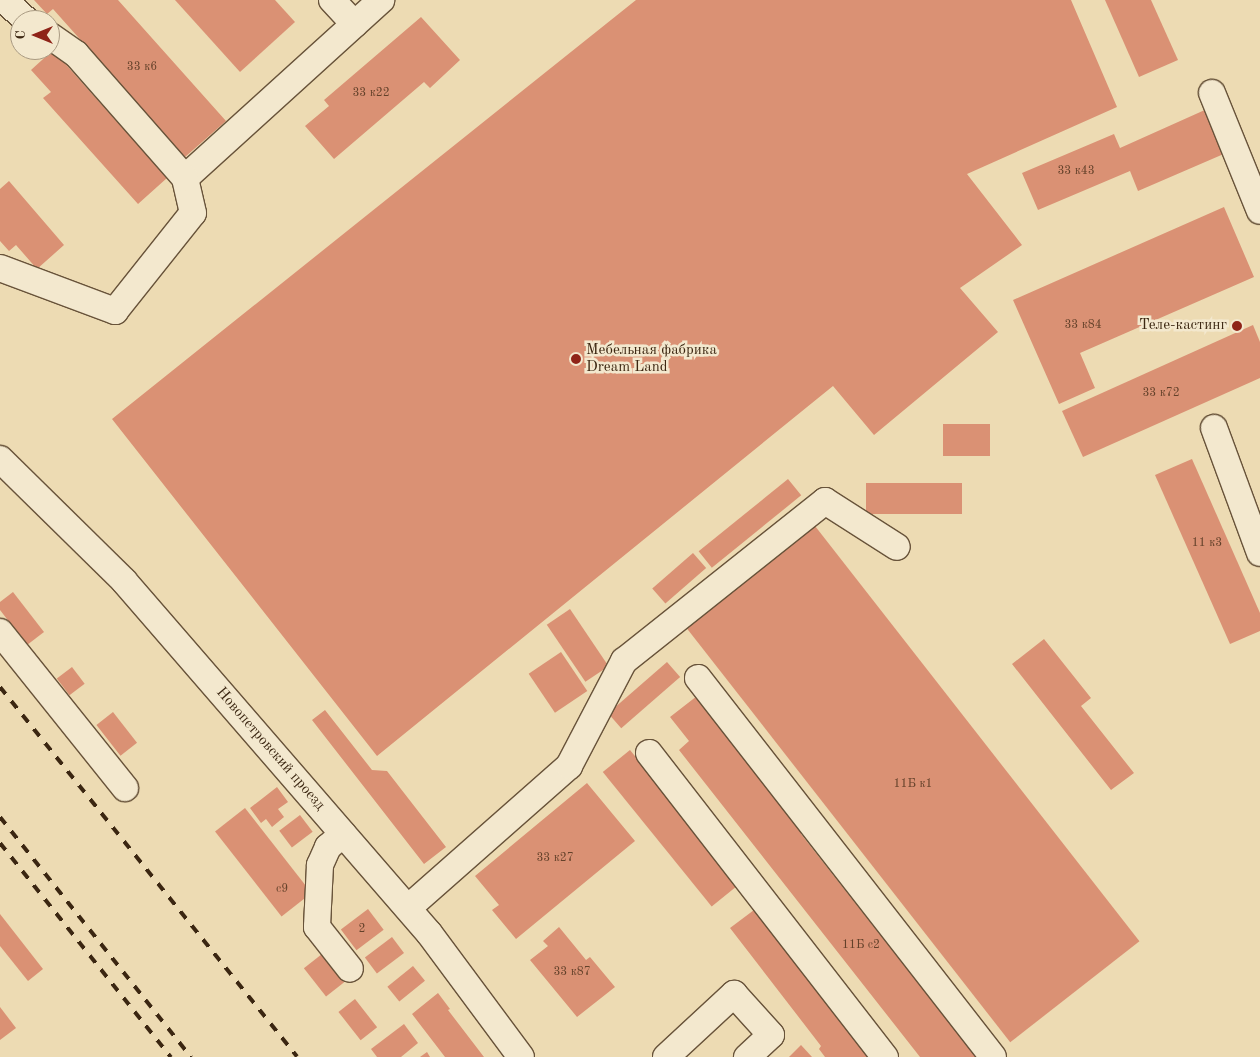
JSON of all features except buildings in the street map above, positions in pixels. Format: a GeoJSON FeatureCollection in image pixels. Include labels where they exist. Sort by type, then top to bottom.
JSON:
{"type":"FeatureCollection","features":[{"type":"Feature","properties":{"kind":"street"},"geometry":{"type":"LineString","coordinates":[[5,0],[16,10]]}},
{"type":"Feature","properties":{"kind":"street"},"geometry":{"type":"LineString","coordinates":[[332,0],[354,24]]}},
{"type":"Feature","properties":{"kind":"street"},"geometry":{"type":"LineString","coordinates":[[185,178],[381,0]]}},
{"type":"Feature","properties":{"kind":"street"},"geometry":{"type":"LineString","coordinates":[[0,268],[116,311],[193,213],[185,178],[76,54],[60,43]]}},
{"type":"Feature","properties":{"kind":"street"},"geometry":{"type":"LineString","coordinates":[[1212,93],[1260,211]]}},
{"type":"Feature","properties":{"kind":"street"},"geometry":{"type":"LineString","coordinates":[[1214,428],[1260,553]]}},
{"type":"Feature","properties":{"kind":"street","name":"Новопетровский проезд"},"geometry":{"type":"LineString","coordinates":[[0,459],[124,581],[408,908],[521,1057]]}},
{"type":"Feature","properties":{"kind":"street"},"geometry":{"type":"LineString","coordinates":[[408,908],[569,766],[624,662],[825,501],[897,547]]}},
{"type":"Feature","properties":{"kind":"street"},"geometry":{"type":"LineString","coordinates":[[0,632],[125,788]]}},
{"type":"Feature","properties":{"kind":"street"},"geometry":{"type":"LineString","coordinates":[[698,678],[993,1057]]}},
{"type":"Feature","properties":{"kind":"street"},"geometry":{"type":"LineString","coordinates":[[648,753],[885,1057]]}},
{"type":"Feature","properties":{"kind":"street"},"geometry":{"type":"LineString","coordinates":[[343,834],[328,847],[320,865],[317,927],[350,969]]}},
{"type":"Feature","properties":{"kind":"street"},"geometry":{"type":"LineString","coordinates":[[666,1057],[734,994],[771,1035],[747,1057]]}},
{"type":"Feature","properties":{"kind":"railway"},"geometry":{"type":"LineString","coordinates":[[0,687],[297,1057]]}},
{"type":"Feature","properties":{"kind":"railway"},"geometry":{"type":"LineString","coordinates":[[0,817],[191,1057]]}},
{"type":"Feature","properties":{"kind":"railway"},"geometry":{"type":"LineString","coordinates":[[0,843],[171,1057]]}},
{"type":"Feature","properties":{"kind":"place","name":"Теле-кастинг"},"geometry":{"type":"Point","coordinates":[1237,326]}},
{"type":"Feature","properties":{"kind":"place","name":"Мебельная фабрика Dream Land"},"geometry":{"type":"Point","coordinates":[576,359]}}]}
